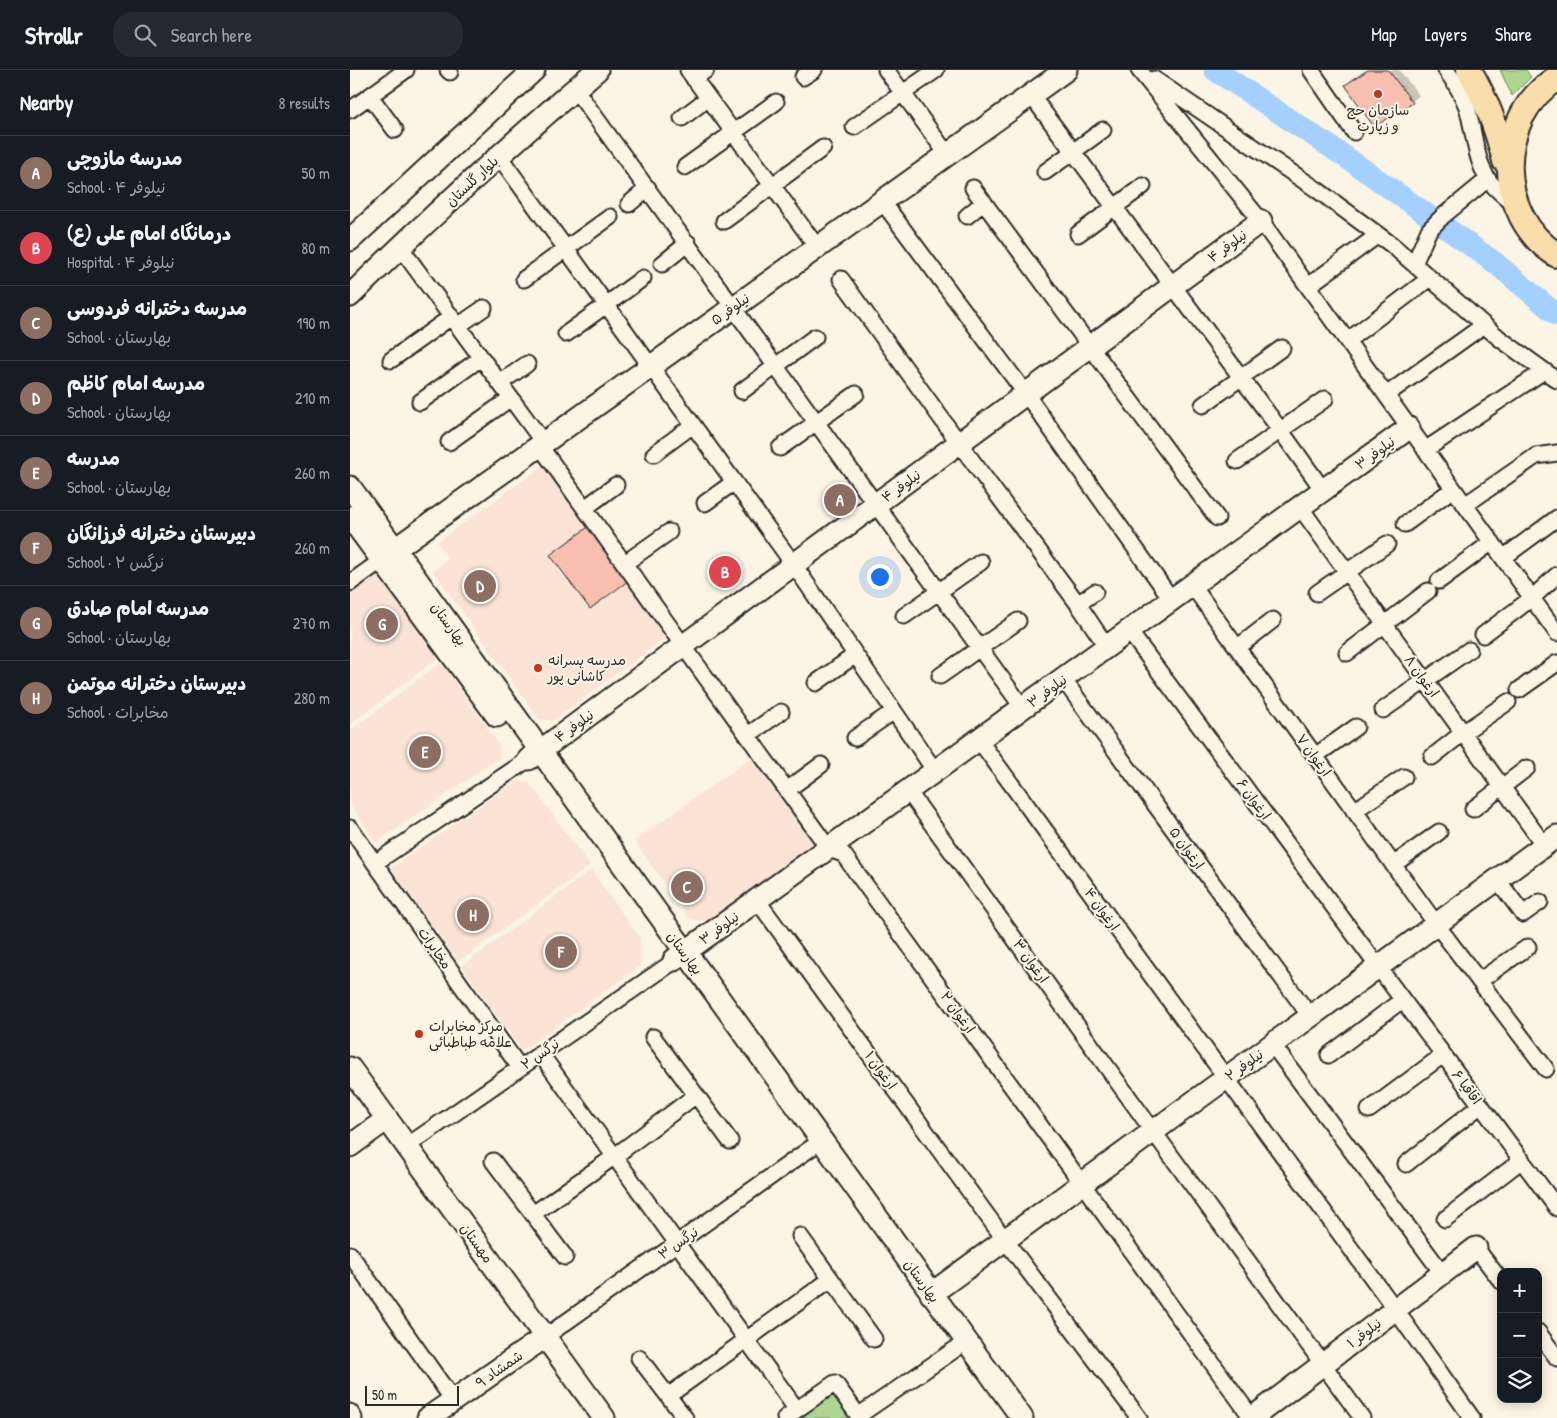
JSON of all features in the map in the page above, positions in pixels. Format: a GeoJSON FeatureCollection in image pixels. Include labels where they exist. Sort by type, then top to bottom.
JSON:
{"type":"FeatureCollection","features":[{"type":"Feature","properties":{"kind":"main road"},"geometry":{"type":"LineString","coordinates":[[1469,70],[1489,109],[1497,130],[1498,177],[1511,191],[1516,206],[1526,224],[1539,241],[1556,255]]}},
{"type":"Feature","properties":{"kind":"main road"},"geometry":{"type":"LineString","coordinates":[[1498,177],[1509,154],[1514,133],[1522,114],[1535,96],[1557,78]]}},
{"type":"Feature","properties":{"kind":"street"},"geometry":{"type":"LineString","coordinates":[[350,240],[534,70]]}},
{"type":"Feature","properties":{"kind":"street","name":"بلوار گلستان"},"geometry":{"type":"LineString","coordinates":[[350,296],[499,156],[597,70]]}},
{"type":"Feature","properties":{"kind":"street"},"geometry":{"type":"LineString","coordinates":[[886,70],[948,154]]}},
{"type":"Feature","properties":{"kind":"street"},"geometry":{"type":"LineString","coordinates":[[854,127],[936,70]]}},
{"type":"Feature","properties":{"kind":"street","name":"نیلوفر ۵"},"geometry":{"type":"LineString","coordinates":[[388,555],[543,442],[1066,70]]}},
{"type":"Feature","properties":{"kind":"street"},"geometry":{"type":"LineString","coordinates":[[1140,70],[1261,221],[1557,633]]}},
{"type":"Feature","properties":{"kind":"street"},"geometry":{"type":"LineString","coordinates":[[1140,70],[1316,189],[1378,235],[1499,338],[1557,380]]}},
{"type":"Feature","properties":{"kind":"street"},"geometry":{"type":"LineString","coordinates":[[1311,70],[1354,132]]}},
{"type":"Feature","properties":{"kind":"street"},"geometry":{"type":"LineString","coordinates":[[1414,264],[1429,230],[1462,200],[1498,177],[1480,162],[1466,106],[1456,83],[1446,70]]}},
{"type":"Feature","properties":{"kind":"street"},"geometry":{"type":"LineString","coordinates":[[350,110],[400,72]]}},
{"type":"Feature","properties":{"kind":"street"},"geometry":{"type":"LineString","coordinates":[[696,73],[708,98],[817,247]]}},
{"type":"Feature","properties":{"kind":"street"},"geometry":{"type":"LineString","coordinates":[[575,88],[1023,708]]}},
{"type":"Feature","properties":{"kind":"street"},"geometry":{"type":"LineString","coordinates":[[1030,95],[1281,430],[1323,490]]}},
{"type":"Feature","properties":{"kind":"street"},"geometry":{"type":"LineString","coordinates":[[370,96],[395,130]]}},
{"type":"Feature","properties":{"kind":"street"},"geometry":{"type":"LineString","coordinates":[[682,118],[708,98]]}},
{"type":"Feature","properties":{"kind":"street"},"geometry":{"type":"LineString","coordinates":[[685,167],[776,102]]}},
{"type":"Feature","properties":{"kind":"street"},"geometry":{"type":"LineString","coordinates":[[1045,172],[1103,130]]}},
{"type":"Feature","properties":{"kind":"street"},"geometry":{"type":"LineString","coordinates":[[724,220],[823,148]]}},
{"type":"Feature","properties":{"kind":"street"},"geometry":{"type":"LineString","coordinates":[[499,156],[794,565],[935,771]]}},
{"type":"Feature","properties":{"kind":"street"},"geometry":{"type":"LineString","coordinates":[[1078,234],[1142,186]]}},
{"type":"Feature","properties":{"kind":"street"},"geometry":{"type":"LineString","coordinates":[[628,204],[648,188]]}},
{"type":"Feature","properties":{"kind":"street"},"geometry":{"type":"LineString","coordinates":[[973,188],[1217,518]]}},
{"type":"Feature","properties":{"kind":"street"},"geometry":{"type":"LineString","coordinates":[[882,201],[1026,394],[1172,600]]}},
{"type":"Feature","properties":{"kind":"street"},"geometry":{"type":"LineString","coordinates":[[967,216],[984,202]]}},
{"type":"Feature","properties":{"kind":"street"},"geometry":{"type":"LineString","coordinates":[[524,279],[610,217]]}},
{"type":"Feature","properties":{"kind":"street","name":"نیلوفر ۴"},"geometry":{"type":"LineString","coordinates":[[534,755],[1261,221]]}},
{"type":"Feature","properties":{"kind":"street"},"geometry":{"type":"LineString","coordinates":[[1308,286],[1378,235]]}},
{"type":"Feature","properties":{"kind":"street"},"geometry":{"type":"LineString","coordinates":[[662,264],[688,243]]}},
{"type":"Feature","properties":{"kind":"street"},"geometry":{"type":"LineString","coordinates":[[400,247],[543,442],[545,452],[829,849]]}},
{"type":"Feature","properties":{"kind":"street"},"geometry":{"type":"LineString","coordinates":[[566,334],[643,278]]}},
{"type":"Feature","properties":{"kind":"street"},"geometry":{"type":"LineString","coordinates":[[1347,340],[1430,278]]}},
{"type":"Feature","properties":{"kind":"street"},"geometry":{"type":"LineString","coordinates":[[841,279],[959,444],[1078,604],[1107,647]]}},
{"type":"Feature","properties":{"kind":"street"},"geometry":{"type":"LineString","coordinates":[[391,360],[455,322],[484,308]]}},
{"type":"Feature","properties":{"kind":"street"},"geometry":{"type":"LineString","coordinates":[[1386,395],[1484,325]]}},
{"type":"Feature","properties":{"kind":"street"},"geometry":{"type":"LineString","coordinates":[[742,391],[816,337]]}},
{"type":"Feature","properties":{"kind":"street"},"geometry":{"type":"LineString","coordinates":[[1204,406],[1282,348]]}},
{"type":"Feature","properties":{"kind":"street"},"geometry":{"type":"LineString","coordinates":[[420,402],[481,358]]}},
{"type":"Feature","properties":{"kind":"street"},"geometry":{"type":"LineString","coordinates":[[500,383],[527,364]]}},
{"type":"Feature","properties":{"kind":"street"},"geometry":{"type":"LineString","coordinates":[[1425,450],[1544,371]]}},
{"type":"Feature","properties":{"kind":"street"},"geometry":{"type":"LineString","coordinates":[[780,448],[856,394]]}},
{"type":"Feature","properties":{"kind":"street"},"geometry":{"type":"LineString","coordinates":[[449,442],[510,398]]}},
{"type":"Feature","properties":{"kind":"street"},"geometry":{"type":"LineString","coordinates":[[1237,461],[1325,399]]}},
{"type":"Feature","properties":{"kind":"street"},"geometry":{"type":"LineString","coordinates":[[654,454],[693,425]]}},
{"type":"Feature","properties":{"kind":"street","name":"نیلوفر ۳"},"geometry":{"type":"LineString","coordinates":[[679,957],[1409,428]]}},
{"type":"Feature","properties":{"kind":"street"},"geometry":{"type":"LineString","coordinates":[[1465,505],[1536,456],[1557,452]]}},
{"type":"Feature","properties":{"kind":"street"},"geometry":{"type":"LineString","coordinates":[[705,503],[734,482]]}},
{"type":"Feature","properties":{"kind":"street"},"geometry":{"type":"LineString","coordinates":[[585,508],[616,485]]}},
{"type":"Feature","properties":{"kind":"street","name":"بهارستان"},"geometry":{"type":"LineString","coordinates":[[350,487],[388,555],[679,957],[811,1148],[1008,1418]]}},
{"type":"Feature","properties":{"kind":"street"},"geometry":{"type":"LineString","coordinates":[[1405,524],[1453,489]]}},
{"type":"Feature","properties":{"kind":"street","name":"ارغوان ۸"},"geometry":{"type":"LineString","coordinates":[[1300,507],[1502,786],[1551,841]]}},
{"type":"Feature","properties":{"kind":"street","name":"بهارستان"},"geometry":{"type":"LineString","coordinates":[[350,517],[388,555]]}},
{"type":"Feature","properties":{"kind":"street"},"geometry":{"type":"LineString","coordinates":[[1503,558],[1557,518]]}},
{"type":"Feature","properties":{"kind":"street"},"geometry":{"type":"LineString","coordinates":[[625,562],[669,532]]}},
{"type":"Feature","properties":{"kind":"street"},"geometry":{"type":"LineString","coordinates":[[1347,653],[1492,542]]}},
{"type":"Feature","properties":{"kind":"street"},"geometry":{"type":"LineString","coordinates":[[1317,593],[1388,544]]}},
{"type":"Feature","properties":{"kind":"street"},"geometry":{"type":"LineString","coordinates":[[350,583],[388,555]]}},
{"type":"Feature","properties":{"kind":"street"},"geometry":{"type":"LineString","coordinates":[[904,616],[981,562]]}},
{"type":"Feature","properties":{"kind":"street"},"geometry":{"type":"LineString","coordinates":[[1483,635],[1532,598],[1557,575]]}},
{"type":"Feature","properties":{"kind":"street","name":"ارغوان ۷"},"geometry":{"type":"LineString","coordinates":[[1192,585],[1436,924],[1546,1068]]}},
{"type":"Feature","properties":{"kind":"street"},"geometry":{"type":"LineString","coordinates":[[1078,604],[1095,592]]}},
{"type":"Feature","properties":{"kind":"street"},"geometry":{"type":"LineString","coordinates":[[1237,648],[1273,620]]}},
{"type":"Feature","properties":{"kind":"street"},"geometry":{"type":"LineString","coordinates":[[940,676],[1018,621]]}},
{"type":"Feature","properties":{"kind":"street","name":"ارغوان ۶"},"geometry":{"type":"LineString","coordinates":[[1129,631],[1378,967]]}},
{"type":"Feature","properties":{"kind":"street"},"geometry":{"type":"LineString","coordinates":[[1383,710],[1469,650]]}},
{"type":"Feature","properties":{"kind":"street"},"geometry":{"type":"LineString","coordinates":[[816,683],[855,654]]}},
{"type":"Feature","properties":{"kind":"street"},"geometry":{"type":"LineString","coordinates":[[1519,690],[1557,663]]}},
{"type":"Feature","properties":{"kind":"street","name":"ارغوان ۵"},"geometry":{"type":"LineString","coordinates":[[1063,679],[1310,1016]]}},
{"type":"Feature","properties":{"kind":"street"},"geometry":{"type":"LineString","coordinates":[[1432,757],[1508,702]]}},
{"type":"Feature","properties":{"kind":"street"},"geometry":{"type":"LineString","coordinates":[[855,738],[894,711]]}},
{"type":"Feature","properties":{"kind":"street"},"geometry":{"type":"LineString","coordinates":[[748,735],[781,712]]}},
{"type":"Feature","properties":{"kind":"street"},"geometry":{"type":"LineString","coordinates":[[1315,756],[1356,727]]}},
{"type":"Feature","properties":{"kind":"street","name":"ارغوان ۴"},"geometry":{"type":"LineString","coordinates":[[979,740],[1472,1418]]}},
{"type":"Feature","properties":{"kind":"street"},"geometry":{"type":"LineString","coordinates":[[375,864],[534,755]]}},
{"type":"Feature","properties":{"kind":"street"},"geometry":{"type":"LineString","coordinates":[[787,790],[821,765]]}},
{"type":"Feature","properties":{"kind":"street"},"geometry":{"type":"LineString","coordinates":[[1473,809],[1527,768]]}},
{"type":"Feature","properties":{"kind":"street"},"geometry":{"type":"LineString","coordinates":[[1354,811],[1404,777]]}},
{"type":"Feature","properties":{"kind":"street","name":"ارغوان ۳"},"geometry":{"type":"LineString","coordinates":[[908,791],[1153,1132],[1362,1418]]}},
{"type":"Feature","properties":{"kind":"street","name":"مخابرات"},"geometry":{"type":"LineString","coordinates":[[350,828],[520,1068]]}},
{"type":"Feature","properties":{"kind":"street"},"geometry":{"type":"LineString","coordinates":[[1393,865],[1439,832]]}},
{"type":"Feature","properties":{"kind":"street","name":"نیلوفر ۲"},"geometry":{"type":"LineString","coordinates":[[931,1294],[1551,841]]}},
{"type":"Feature","properties":{"kind":"street","name":"ارغوان ۲"},"geometry":{"type":"LineString","coordinates":[[829,849],[843,854],[1252,1418]]}},
{"type":"Feature","properties":{"kind":"street"},"geometry":{"type":"LineString","coordinates":[[1498,880],[1523,914],[1540,902]]}},
{"type":"Feature","properties":{"kind":"street","name":"ارغوان ۱"},"geometry":{"type":"LineString","coordinates":[[757,900],[1005,1240],[1139,1418]]}},
{"type":"Feature","properties":{"kind":"street"},"geometry":{"type":"LineString","coordinates":[[1480,981],[1528,947]]}},
{"type":"Feature","properties":{"kind":"street","name":"بهارستان"},"geometry":{"type":"LineString","coordinates":[[679,957],[1022,1418]]}},
{"type":"Feature","properties":{"kind":"street","name":"نرگس ۲"},"geometry":{"type":"LineString","coordinates":[[407,1146],[679,957]]}},
{"type":"Feature","properties":{"kind":"street","name":"اقاقیا ۶"},"geometry":{"type":"LineString","coordinates":[[1378,967],[1557,1208]]}},
{"type":"Feature","properties":{"kind":"street"},"geometry":{"type":"LineString","coordinates":[[1329,1055],[1402,1000]]}},
{"type":"Feature","properties":{"kind":"street"},"geometry":{"type":"LineString","coordinates":[[653,1036],[730,1141]]}},
{"type":"Feature","properties":{"kind":"street"},"geometry":{"type":"LineString","coordinates":[[1272,1044],[1443,1274]]}},
{"type":"Feature","properties":{"kind":"street"},"geometry":{"type":"LineString","coordinates":[[540,1053],[747,1339],[791,1414],[835,1383],[859,1417],[956,1348]]}},
{"type":"Feature","properties":{"kind":"street"},"geometry":{"type":"LineString","coordinates":[[1368,1110],[1443,1055]]}},
{"type":"Feature","properties":{"kind":"street","name":"مهستان"},"geometry":{"type":"LineString","coordinates":[[350,1068],[604,1418]]}},
{"type":"Feature","properties":{"kind":"street"},"geometry":{"type":"LineString","coordinates":[[533,1214],[615,1156],[696,1095]]}},
{"type":"Feature","properties":{"kind":"street"},"geometry":{"type":"LineString","coordinates":[[1406,1164],[1480,1105]]}},
{"type":"Feature","properties":{"kind":"street"},"geometry":{"type":"LineString","coordinates":[[350,1146],[387,1119]]}},
{"type":"Feature","properties":{"kind":"street","name":"نرگس ۳"},"geometry":{"type":"LineString","coordinates":[[545,1337],[811,1148]]}},
{"type":"Feature","properties":{"kind":"street"},"geometry":{"type":"LineString","coordinates":[[1445,1218],[1522,1160]]}},
{"type":"Feature","properties":{"kind":"street"},"geometry":{"type":"LineString","coordinates":[[493,1161],[565,1257]]}},
{"type":"Feature","properties":{"kind":"street"},"geometry":{"type":"LineString","coordinates":[[800,1236],[874,1339]]}},
{"type":"Feature","properties":{"kind":"street"},"geometry":{"type":"LineString","coordinates":[[1476,1248],[1497,1276]]}},
{"type":"Feature","properties":{"kind":"street","name":"نیلوفر ۱"},"geometry":{"type":"LineString","coordinates":[[1252,1418],[1476,1248]]}},
{"type":"Feature","properties":{"kind":"street"},"geometry":{"type":"LineString","coordinates":[[350,1254],[453,1400]]}},
{"type":"Feature","properties":{"kind":"street"},"geometry":{"type":"LineString","coordinates":[[668,1396],[831,1279]]}},
{"type":"Feature","properties":{"kind":"street","name":"شمشاد ۹"},"geometry":{"type":"LineString","coordinates":[[428,1418],[545,1337]]}},
{"type":"Feature","properties":{"kind":"street"},"geometry":{"type":"LineString","coordinates":[[1542,1337],[1557,1358]]}},
{"type":"Feature","properties":{"kind":"street"},"geometry":{"type":"LineString","coordinates":[[639,1358],[685,1418]]}},
{"type":"Feature","properties":{"kind":"street"},"geometry":{"type":"LineString","coordinates":[[350,1412],[354,1418]]}},
{"type":"Feature","properties":{"kind":"shaded area"},"geometry":{"type":"Polygon","coordinates":[[[544,465],[588,527],[550,555],[590,609],[628,581],[668,636],[552,721],[539,719],[433,571],[449,559],[437,542],[544,465]]]}},
{"type":"Feature","properties":{"kind":"shaded area"},"geometry":{"type":"Polygon","coordinates":[[[376,570],[439,657],[350,724],[350,590],[376,570]]]}},
{"type":"Feature","properties":{"kind":"shaded area"},"geometry":{"type":"Polygon","coordinates":[[[441,662],[500,746],[499,758],[376,843],[350,804],[350,731],[441,662]]]}},
{"type":"Feature","properties":{"kind":"shaded area"},"geometry":{"type":"Polygon","coordinates":[[[754,756],[819,846],[708,922],[689,918],[634,841],[754,756]]]}},
{"type":"Feature","properties":{"kind":"shaded area"},"geometry":{"type":"Polygon","coordinates":[[[516,781],[529,782],[590,866],[458,962],[391,868],[516,781]]]}},
{"type":"Feature","properties":{"kind":"shaded area"},"geometry":{"type":"Polygon","coordinates":[[[591,870],[640,938],[640,966],[522,1051],[462,966],[591,870]]]}},
{"type":"Feature","properties":{"kind":"green space"},"geometry":{"type":"Polygon","coordinates":[[[1500,70],[1526,70],[1531,77],[1512,96],[1500,70]]]}},
{"type":"Feature","properties":{"kind":"green space"},"geometry":{"type":"Polygon","coordinates":[[[835,1391],[854,1418],[797,1418],[835,1391]]]}},
{"type":"Feature","properties":{"kind":"building","name":"سازمان حج و زیارت"},"geometry":{"type":"Polygon","coordinates":[[[1368,70],[1388,70],[1413,103],[1374,127],[1345,85],[1368,70]]]}},
{"type":"Feature","properties":{"kind":"building"},"geometry":{"type":"Polygon","coordinates":[[[588,527],[628,581],[590,609],[550,555],[588,527]]]}},
{"type":"Feature","properties":{"kind":"waterway"},"geometry":{"type":"LineString","coordinates":[[1215,70],[1350,160],[1494,262],[1557,315]]}},
{"type":"Feature","properties":{"kind":"place","name":"سازمان حج و زیارت"},"geometry":{"type":"Point","coordinates":[1378,94]}},
{"type":"Feature","properties":{"kind":"place","name":"مدرسه مازوچی"},"geometry":{"type":"Point","coordinates":[840,500]}},
{"type":"Feature","properties":{"kind":"place","name":"درمانگاه امام علی (ع)"},"geometry":{"type":"Point","coordinates":[725,572]}},
{"type":"Feature","properties":{"kind":"place","name":"مدرسه امام کاظم"},"geometry":{"type":"Point","coordinates":[480,586]}},
{"type":"Feature","properties":{"kind":"place","name":"مدرسه امام صادق"},"geometry":{"type":"Point","coordinates":[382,624]}},
{"type":"Feature","properties":{"kind":"place","name":"مدرسه پسرانه کاشانی پور"},"geometry":{"type":"Point","coordinates":[538,668]}},
{"type":"Feature","properties":{"kind":"place","name":"مدرسه"},"geometry":{"type":"Point","coordinates":[425,752]}},
{"type":"Feature","properties":{"kind":"place","name":"مدرسه دخترانه فردوسی"},"geometry":{"type":"Point","coordinates":[687,887]}},
{"type":"Feature","properties":{"kind":"place","name":"دبیرستان دخترانه موتمن"},"geometry":{"type":"Point","coordinates":[473,915]}},
{"type":"Feature","properties":{"kind":"place","name":"دبیرستان دخترانه فرزانگان"},"geometry":{"type":"Point","coordinates":[561,952]}},
{"type":"Feature","properties":{"kind":"place","name":"مرکز مخابرات علامه طباطبائی"},"geometry":{"type":"Point","coordinates":[419,1034]}}]}
